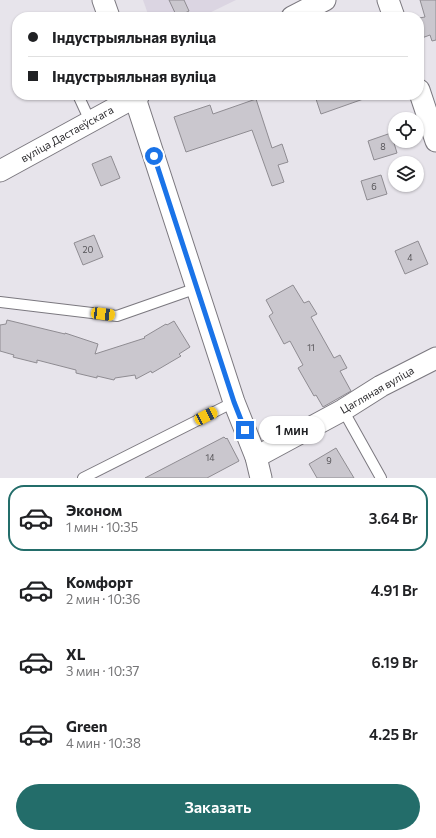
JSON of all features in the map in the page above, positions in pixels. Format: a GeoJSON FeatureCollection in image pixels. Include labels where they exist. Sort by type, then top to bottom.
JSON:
{"type":"FeatureCollection","features":[{"type":"Feature","properties":{"kind":"street"},"geometry":{"type":"LineString","coordinates":[[103,0],[107,12]]}},
{"type":"Feature","properties":{"kind":"street"},"geometry":{"type":"LineString","coordinates":[[302,12],[325,0]]}},
{"type":"Feature","properties":{"kind":"street"},"geometry":{"type":"LineString","coordinates":[[388,0],[392,12]]}},
{"type":"Feature","properties":{"kind":"street","name":"вуліца Дастаеўскага"},"geometry":{"type":"LineString","coordinates":[[0,171],[129,100]]}},
{"type":"Feature","properties":{"kind":"street"},"geometry":{"type":"LineString","coordinates":[[137,100],[234,402],[256,457],[261,478]]}},
{"type":"Feature","properties":{"kind":"street"},"geometry":{"type":"LineString","coordinates":[[423,100],[435,135]]}},
{"type":"Feature","properties":{"kind":"street","name":"Цагляная вуліца"},"geometry":{"type":"LineString","coordinates":[[256,457],[343,410],[381,386],[436,358]]}},
{"type":"Feature","properties":{"kind":"lane"},"geometry":{"type":"LineString","coordinates":[[80,100],[90,122]]}},
{"type":"Feature","properties":{"kind":"lane"},"geometry":{"type":"LineString","coordinates":[[0,302],[117,316],[197,288]]}},
{"type":"Feature","properties":{"kind":"lane"},"geometry":{"type":"LineString","coordinates":[[83,478],[234,402]]}},
{"type":"Feature","properties":{"kind":"lane"},"geometry":{"type":"LineString","coordinates":[[343,410],[381,478]]}},
{"type":"Feature","properties":{"kind":"shaded area"},"geometry":{"type":"Polygon","coordinates":[[[143,0],[236,0],[211,12],[147,12],[143,0]]]}},
{"type":"Feature","properties":{"kind":"building"},"geometry":{"type":"Polygon","coordinates":[[[169,0],[184,0],[189,11],[175,12],[169,0]]]}},
{"type":"Feature","properties":{"kind":"building"},"geometry":{"type":"Polygon","coordinates":[[[420,0],[436,0],[436,40],[432,41],[430,35],[424,37],[425,17],[420,0]]]}},
{"type":"Feature","properties":{"kind":"building"},"geometry":{"type":"Polygon","coordinates":[[[256,100],[272,148],[282,144],[288,162],[278,165],[284,182],[272,186],[252,130],[186,152],[174,117],[210,105],[213,114],[256,100]]]}},
{"type":"Feature","properties":{"kind":"building"},"geometry":{"type":"Polygon","coordinates":[[[316,100],[361,100],[321,114],[316,100]]]}},
{"type":"Feature","properties":{"kind":"building"},"geometry":{"type":"Polygon","coordinates":[[[388,134],[388,148],[396,148],[397,153],[374,160],[368,141],[388,134]]]}},
{"type":"Feature","properties":{"kind":"building"},"geometry":{"type":"Polygon","coordinates":[[[111,156],[120,178],[101,186],[92,164],[111,156]]]}},
{"type":"Feature","properties":{"kind":"building"},"geometry":{"type":"Polygon","coordinates":[[[381,175],[387,194],[367,200],[361,181],[381,175]]]}},
{"type":"Feature","properties":{"kind":"building"},"geometry":{"type":"Polygon","coordinates":[[[94,235],[103,257],[83,265],[74,243],[94,235]]]}},
{"type":"Feature","properties":{"kind":"building"},"geometry":{"type":"Polygon","coordinates":[[[418,241],[428,264],[405,274],[395,251],[418,241]]]}},
{"type":"Feature","properties":{"kind":"building"},"geometry":{"type":"Polygon","coordinates":[[[293,285],[304,303],[309,301],[317,314],[311,317],[334,358],[340,355],[347,368],[340,371],[351,391],[323,407],[316,395],[314,396],[298,368],[303,365],[290,341],[284,344],[269,316],[273,313],[266,300],[293,285]]]}},
{"type":"Feature","properties":{"kind":"building"},"geometry":{"type":"Polygon","coordinates":[[[7,320],[65,333],[98,344],[95,354],[145,338],[144,337],[166,324],[167,325],[174,321],[190,347],[179,354],[181,356],[152,373],[151,371],[136,379],[135,375],[115,378],[114,380],[97,376],[97,378],[76,373],[76,370],[37,360],[37,363],[13,357],[14,355],[0,351],[0,325],[6,324],[7,320]]]}},
{"type":"Feature","properties":{"kind":"building"},"geometry":{"type":"Polygon","coordinates":[[[224,437],[226,439],[227,438],[239,461],[207,478],[145,478],[224,437]]]}},
{"type":"Feature","properties":{"kind":"building"},"geometry":{"type":"Polygon","coordinates":[[[336,448],[354,478],[317,478],[309,464],[336,448]]]}},
{"type":"Feature","properties":{"kind":"route"},"geometry":{"type":"LineString","coordinates":[[154,156],[234,402],[245,430]]}}]}
